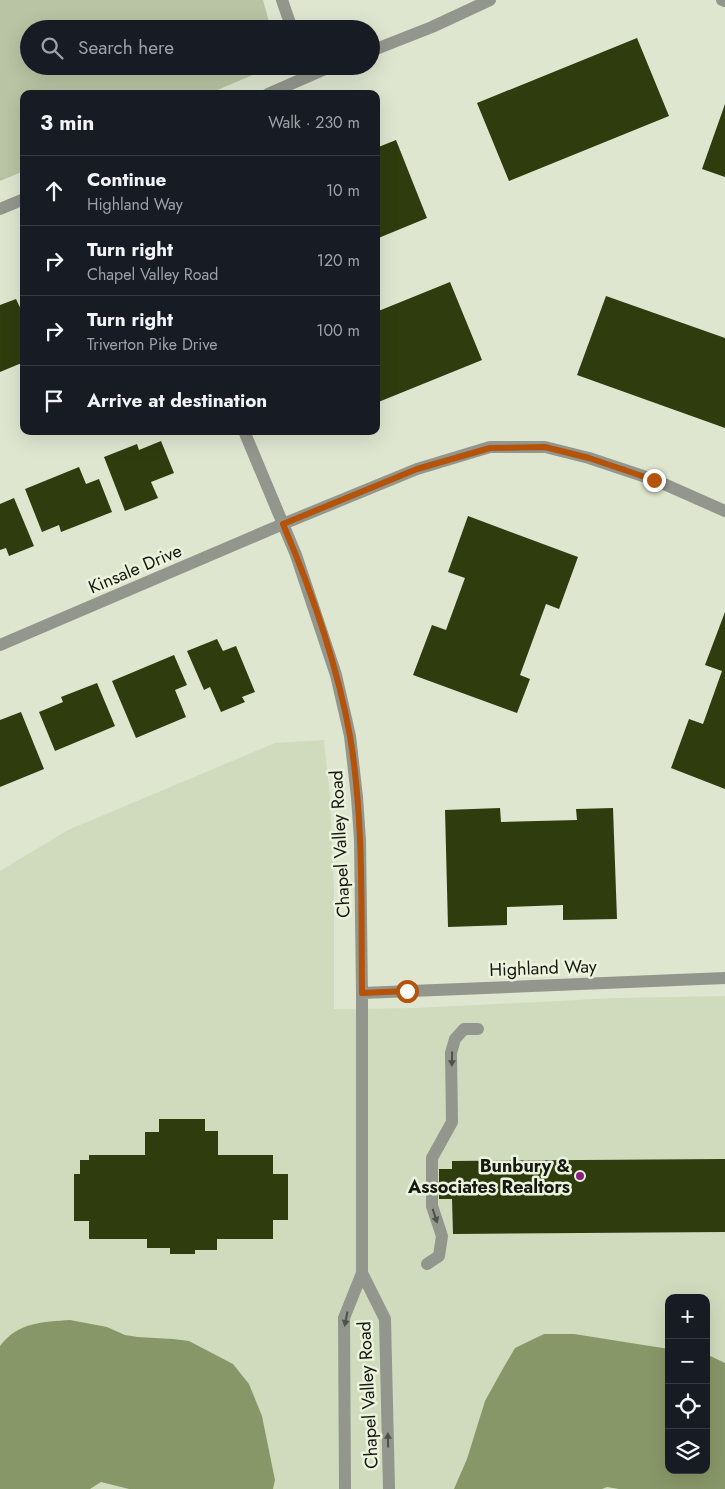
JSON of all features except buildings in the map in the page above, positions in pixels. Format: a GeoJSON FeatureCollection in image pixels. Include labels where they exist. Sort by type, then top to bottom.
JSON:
{"type":"FeatureCollection","features":[{"type":"Feature","properties":{"kind":"street"},"geometry":{"type":"LineString","coordinates":[[282,0],[289,20]]}},
{"type":"Feature","properties":{"kind":"street"},"geometry":{"type":"LineString","coordinates":[[380,47],[432,27],[490,0]]}},
{"type":"Feature","properties":{"kind":"street"},"geometry":{"type":"LineString","coordinates":[[275,90],[300,75]]}},
{"type":"Feature","properties":{"kind":"street"},"geometry":{"type":"LineString","coordinates":[[0,209],[20,200]]}},
{"type":"Feature","properties":{"kind":"street","name":"Chapel Valley Road"},"geometry":{"type":"LineString","coordinates":[[246,435],[296,555],[336,675],[350,736],[360,840],[362,1273],[344,1318],[345,1489]]}},
{"type":"Feature","properties":{"kind":"street","name":"Kinsale Drive"},"geometry":{"type":"LineString","coordinates":[[0,645],[417,469],[490,448],[545,447],[589,458],[654,480],[725,511]]}},
{"type":"Feature","properties":{"kind":"street","name":"Highland Way"},"geometry":{"type":"LineString","coordinates":[[362,993],[725,978]]}},
{"type":"Feature","properties":{"kind":"street"},"geometry":{"type":"LineString","coordinates":[[427,1264],[439,1256],[442,1236],[432,1206],[432,1158],[452,1122],[451,1053],[455,1039],[464,1029],[478,1029]]}},
{"type":"Feature","properties":{"kind":"street","name":"Chapel Valley Road"},"geometry":{"type":"LineString","coordinates":[[362,1273],[385,1319],[389,1489]]}},
{"type":"Feature","properties":{"kind":"shaded area"},"geometry":{"type":"Polygon","coordinates":[[[0,0],[263,0],[269,20],[20,20],[20,75],[253,75],[217,90],[20,90],[20,173],[0,181],[0,0]]]}},
{"type":"Feature","properties":{"kind":"shaded area"},"geometry":{"type":"Polygon","coordinates":[[[324,740],[330,798],[334,889],[334,1009],[416,1008],[615,998],[725,996],[725,1489],[273,1489],[275,1480],[262,1416],[249,1384],[233,1364],[189,1341],[125,1335],[107,1327],[8,1336],[0,1346],[0,871],[68,830],[275,743],[324,740]]]}},
{"type":"Feature","properties":{"kind":"shaded area"},"geometry":{"type":"Polygon","coordinates":[[[70,1320],[107,1327],[125,1335],[189,1341],[233,1364],[249,1384],[262,1416],[275,1480],[273,1489],[129,1489],[101,1482],[90,1489],[0,1489],[0,1346],[7,1338],[23,1328],[41,1323],[70,1320]]]}},
{"type":"Feature","properties":{"kind":"shaded area"},"geometry":{"type":"Polygon","coordinates":[[[544,1334],[574,1334],[665,1348],[665,1474],[710,1474],[710,1356],[725,1363],[725,1489],[619,1489],[607,1487],[602,1489],[454,1489],[467,1459],[485,1401],[515,1348],[544,1334]]]}},
{"type":"Feature","properties":{"kind":"shaded area"},"geometry":{"type":"Polygon","coordinates":[[[101,1482],[114,1484],[129,1489],[90,1489],[101,1482]]]}},
{"type":"Feature","properties":{"kind":"place","name":"Bunbury & Associates Realtors"},"geometry":{"type":"Point","coordinates":[580,1176]}},
{"type":"Feature","properties":{"kind":"route"},"geometry":{"type":"LineString","coordinates":[[407,991],[362,993],[360,840],[350,736],[336,675],[317,614],[283,524],[417,469],[490,448],[545,447],[589,458],[654,480]]}}]}
